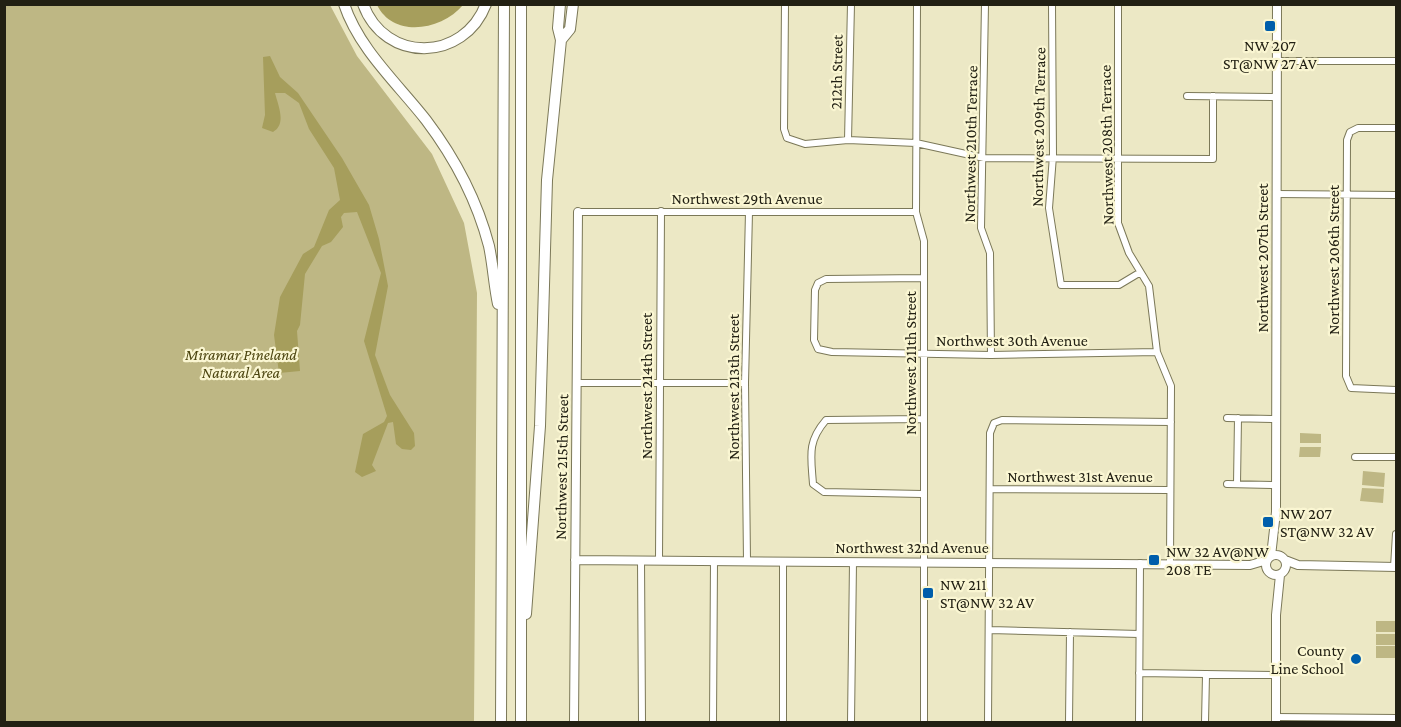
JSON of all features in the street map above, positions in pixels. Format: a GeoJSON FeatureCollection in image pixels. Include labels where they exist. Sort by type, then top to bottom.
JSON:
{"type":"FeatureCollection","features":[{"type":"Feature","properties":{"kind":"highway"},"geometry":{"type":"LineString","coordinates":[[344,4],[359,37],[442,142],[471,195],[489,246],[503,331]]}},
{"type":"Feature","properties":{"kind":"highway"},"geometry":{"type":"LineString","coordinates":[[363,4],[370,17],[389,39],[403,46],[427,49],[453,42],[469,32],[486,4]]}},
{"type":"Feature","properties":{"kind":"highway"},"geometry":{"type":"LineString","coordinates":[[501,723],[504,4]]}},
{"type":"Feature","properties":{"kind":"highway"},"geometry":{"type":"LineString","coordinates":[[520,723],[521,4]]}},
{"type":"Feature","properties":{"kind":"highway"},"geometry":{"type":"LineString","coordinates":[[521,638],[528,608],[538,467],[544,345],[546,201],[561,40],[558,28],[560,4]]}},
{"type":"Feature","properties":{"kind":"highway"},"geometry":{"type":"LineString","coordinates":[[561,40],[570,29],[573,4]]}},
{"type":"Feature","properties":{"kind":"street"},"geometry":{"type":"LineString","coordinates":[[785,4],[784,129],[787,138],[805,144],[848,140],[916,143],[984,158],[1053,156],[1213,159],[1213,96]]}},
{"type":"Feature","properties":{"kind":"street","name":"212th Street"},"geometry":{"type":"LineString","coordinates":[[848,140],[851,4]]}},
{"type":"Feature","properties":{"kind":"street","name":"Northwest 211th Street"},"geometry":{"type":"LineString","coordinates":[[917,4],[916,212],[924,240],[922,494],[924,723]]}},
{"type":"Feature","properties":{"kind":"street","name":"Northwest 210th Terrace"},"geometry":{"type":"LineString","coordinates":[[985,4],[981,228],[990,253],[991,355]]}},
{"type":"Feature","properties":{"kind":"street","name":"Northwest 209th Terrace"},"geometry":{"type":"LineString","coordinates":[[1052,4],[1053,156],[1049,208],[1061,285],[1119,285],[1139,273]]}},
{"type":"Feature","properties":{"kind":"street","name":"Northwest 208th Terrace"},"geometry":{"type":"LineString","coordinates":[[1118,4],[1118,223],[1139,273],[1149,286],[1157,352],[1171,386],[1170,563]]}},
{"type":"Feature","properties":{"kind":"street","name":"Northwest 207th Street"},"geometry":{"type":"LineString","coordinates":[[1276,558],[1277,4]]}},
{"type":"Feature","properties":{"kind":"street"},"geometry":{"type":"LineString","coordinates":[[1277,61],[1396,61]]}},
{"type":"Feature","properties":{"kind":"street"},"geometry":{"type":"LineString","coordinates":[[1187,96],[1277,97]]}},
{"type":"Feature","properties":{"kind":"street","name":"Northwest 206th Street"},"geometry":{"type":"LineString","coordinates":[[1396,128],[1358,128],[1350,132],[1347,140],[1346,194],[1346,376],[1351,388],[1396,390]]}},
{"type":"Feature","properties":{"kind":"street"},"geometry":{"type":"LineString","coordinates":[[1277,194],[1396,195]]}},
{"type":"Feature","properties":{"kind":"street","name":"Northwest 214th Street"},"geometry":{"type":"LineString","coordinates":[[659,561],[661,211]]}},
{"type":"Feature","properties":{"kind":"street","name":"Northwest 29th Avenue"},"geometry":{"type":"LineString","coordinates":[[578,212],[916,212]]}},
{"type":"Feature","properties":{"kind":"street","name":"Northwest 215th Street"},"geometry":{"type":"LineString","coordinates":[[574,723],[578,212]]}},
{"type":"Feature","properties":{"kind":"street","name":"Northwest 213th Street"},"geometry":{"type":"LineString","coordinates":[[747,561],[745,383],[749,212]]}},
{"type":"Feature","properties":{"kind":"street","name":"Northwest 30th Avenue"},"geometry":{"type":"LineString","coordinates":[[924,279],[826,279],[818,283],[815,290],[814,340],[818,349],[832,352],[991,355],[1157,352]]}},
{"type":"Feature","properties":{"kind":"street"},"geometry":{"type":"LineString","coordinates":[[578,383],[745,383]]}},
{"type":"Feature","properties":{"kind":"street"},"geometry":{"type":"LineString","coordinates":[[1227,418],[1276,419]]}},
{"type":"Feature","properties":{"kind":"street"},"geometry":{"type":"LineString","coordinates":[[1237,484],[1238,418]]}},
{"type":"Feature","properties":{"kind":"street"},"geometry":{"type":"LineString","coordinates":[[922,494],[824,492],[813,484],[811,457],[814,434],[826,420],[923,419]]}},
{"type":"Feature","properties":{"kind":"street"},"geometry":{"type":"LineString","coordinates":[[988,723],[990,433],[994,423],[1002,420],[1171,422]]}},
{"type":"Feature","properties":{"kind":"street"},"geometry":{"type":"LineString","coordinates":[[1355,457],[1396,457]]}},
{"type":"Feature","properties":{"kind":"street"},"geometry":{"type":"LineString","coordinates":[[1227,484],[1276,485]]}},
{"type":"Feature","properties":{"kind":"street","name":"Northwest 31st Avenue"},"geometry":{"type":"LineString","coordinates":[[991,489],[1169,490]]}},
{"type":"Feature","properties":{"kind":"street"},"geometry":{"type":"LineString","coordinates":[[1276,558],[1298,565],[1395,567],[1396,534]]}},
{"type":"Feature","properties":{"kind":"street"},"geometry":{"type":"LineString","coordinates":[[1276,558],[1276,720],[1396,718]]}},
{"type":"Feature","properties":{"kind":"street"},"geometry":{"type":"LineString","coordinates":[[1276,558],[1276,573]]}},
{"type":"Feature","properties":{"kind":"street","name":"Northwest 32nd Avenue"},"geometry":{"type":"LineString","coordinates":[[1250,565],[1276,558]]}},
{"type":"Feature","properties":{"kind":"street","name":"Northwest 32nd Avenue"},"geometry":{"type":"LineString","coordinates":[[575,560],[1170,563],[1250,565],[1276,573]]}},
{"type":"Feature","properties":{"kind":"street"},"geometry":{"type":"LineString","coordinates":[[641,560],[642,723]]}},
{"type":"Feature","properties":{"kind":"street"},"geometry":{"type":"LineString","coordinates":[[713,723],[714,561]]}},
{"type":"Feature","properties":{"kind":"street"},"geometry":{"type":"LineString","coordinates":[[783,562],[783,723]]}},
{"type":"Feature","properties":{"kind":"street"},"geometry":{"type":"LineString","coordinates":[[851,723],[854,562]]}},
{"type":"Feature","properties":{"kind":"street"},"geometry":{"type":"LineString","coordinates":[[1139,723],[1140,563]]}},
{"type":"Feature","properties":{"kind":"street"},"geometry":{"type":"LineString","coordinates":[[1276,573],[1298,565]]}},
{"type":"Feature","properties":{"kind":"street"},"geometry":{"type":"LineString","coordinates":[[990,630],[1139,634]]}},
{"type":"Feature","properties":{"kind":"street"},"geometry":{"type":"LineString","coordinates":[[1069,723],[1070,632]]}},
{"type":"Feature","properties":{"kind":"street"},"geometry":{"type":"LineString","coordinates":[[1139,672],[1276,675]]}},
{"type":"Feature","properties":{"kind":"street"},"geometry":{"type":"LineString","coordinates":[[1205,723],[1206,675]]}},
{"type":"Feature","properties":{"kind":"green space","name":"Miramar Pineland Natural Area"},"geometry":{"type":"Polygon","coordinates":[[[4,5],[330,5],[357,56],[432,154],[464,223],[477,293],[474,722],[5,722],[4,5]]]}},
{"type":"Feature","properties":{"kind":"green space"},"geometry":{"type":"Polygon","coordinates":[[[1300,433],[1321,434],[1321,443],[1300,443],[1300,433]]]}},
{"type":"Feature","properties":{"kind":"green space"},"geometry":{"type":"Polygon","coordinates":[[[1300,447],[1321,447],[1320,457],[1299,457],[1300,447]]]}},
{"type":"Feature","properties":{"kind":"green space"},"geometry":{"type":"Polygon","coordinates":[[[1363,471],[1385,473],[1384,487],[1362,485],[1363,471]]]}},
{"type":"Feature","properties":{"kind":"green space"},"geometry":{"type":"Polygon","coordinates":[[[1362,488],[1384,489],[1383,503],[1360,501],[1362,488]]]}},
{"type":"Feature","properties":{"kind":"green space"},"geometry":{"type":"Polygon","coordinates":[[[1376,621],[1396,621],[1396,632],[1376,632],[1376,621]]]}},
{"type":"Feature","properties":{"kind":"green space"},"geometry":{"type":"Polygon","coordinates":[[[1376,634],[1396,634],[1396,645],[1376,645],[1376,634]]]}},
{"type":"Feature","properties":{"kind":"green space"},"geometry":{"type":"Polygon","coordinates":[[[1376,646],[1396,646],[1395,658],[1376,658],[1376,646]]]}},
{"type":"Feature","properties":{"kind":"shaded area"},"geometry":{"type":"Polygon","coordinates":[[[377,5],[463,5],[454,14],[431,25],[406,27],[385,16],[377,5]]]}},
{"type":"Feature","properties":{"kind":"shaded area"},"geometry":{"type":"Polygon","coordinates":[[[270,56],[280,77],[298,93],[342,158],[369,205],[379,239],[388,286],[375,355],[390,395],[414,433],[415,446],[411,450],[402,449],[396,444],[393,422],[388,423],[372,465],[376,471],[362,477],[355,472],[363,434],[384,422],[387,416],[364,341],[381,273],[357,212],[344,213],[341,217],[343,227],[331,242],[322,246],[305,274],[300,325],[297,331],[300,371],[279,373],[274,335],[280,297],[303,254],[314,247],[329,210],[340,200],[334,168],[309,129],[299,103],[285,93],[275,93],[280,124],[273,132],[262,128],[265,115],[263,57],[270,56]]]}},
{"type":"Feature","properties":{"kind":"place","name":"NW 207 ST@NW 27 AV"},"geometry":{"type":"Point","coordinates":[1270,26]}},
{"type":"Feature","properties":{"kind":"place","name":"NW 207 ST@NW 32 AV"},"geometry":{"type":"Point","coordinates":[1268,522]}},
{"type":"Feature","properties":{"kind":"place","name":"NW 32 AV@NW 208 TE"},"geometry":{"type":"Point","coordinates":[1154,560]}},
{"type":"Feature","properties":{"kind":"place","name":"NW 211 ST@NW 32 AV"},"geometry":{"type":"Point","coordinates":[928,593]}},
{"type":"Feature","properties":{"kind":"place","name":"County Line School"},"geometry":{"type":"Point","coordinates":[1356,659]}}]}
